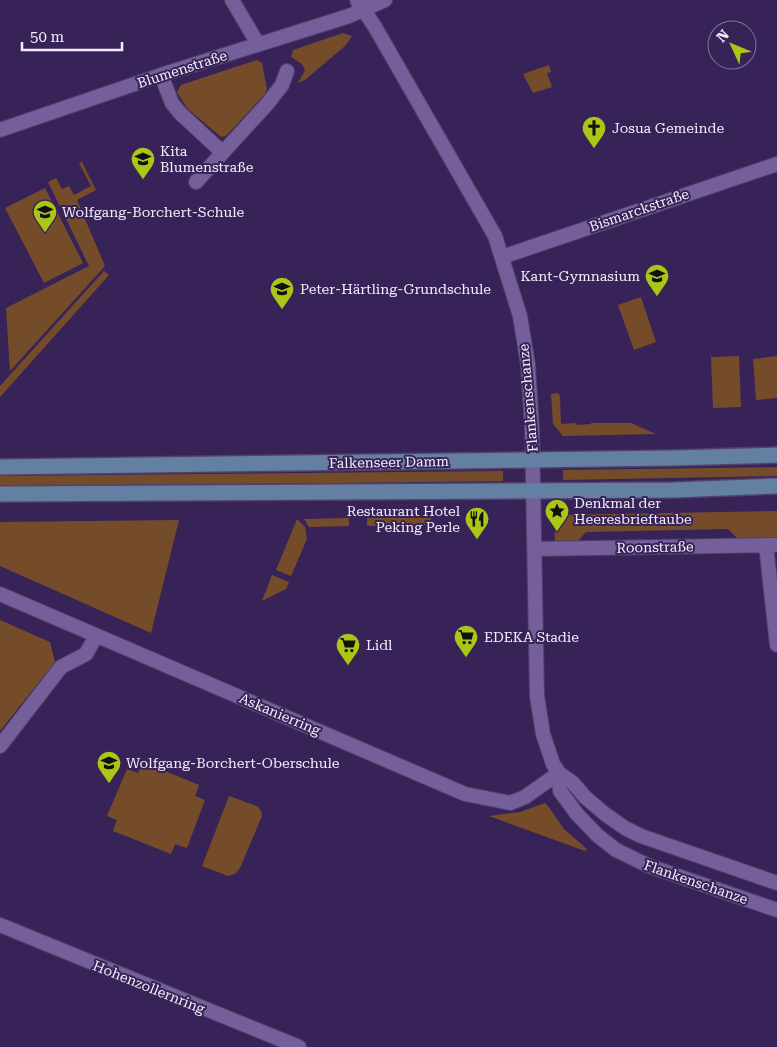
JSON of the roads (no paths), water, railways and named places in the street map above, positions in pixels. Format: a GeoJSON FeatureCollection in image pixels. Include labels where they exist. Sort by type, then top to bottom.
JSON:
{"type":"FeatureCollection","features":[{"type":"Feature","properties":{"kind":"main road","name":"Falkenseer Damm"},"geometry":{"type":"LineString","coordinates":[[0,467],[777,455]]}},
{"type":"Feature","properties":{"kind":"main road","name":"Falkenseer Damm"},"geometry":{"type":"LineString","coordinates":[[0,494],[674,490],[777,486]]}},
{"type":"Feature","properties":{"kind":"street"},"geometry":{"type":"LineString","coordinates":[[232,0],[258,44]]}},
{"type":"Feature","properties":{"kind":"street","name":"Blumenstraße"},"geometry":{"type":"LineString","coordinates":[[0,130],[258,44],[361,5],[385,0]]}},
{"type":"Feature","properties":{"kind":"street","name":"Flankenschanze"},"geometry":{"type":"LineString","coordinates":[[361,5],[494,236],[520,316],[528,365],[533,460],[537,696],[548,752],[559,773],[560,791],[597,836],[616,850],[650,866],[777,910]]}},
{"type":"Feature","properties":{"kind":"street"},"geometry":{"type":"LineString","coordinates":[[196,182],[268,103],[282,85],[287,71]]}},
{"type":"Feature","properties":{"kind":"street"},"geometry":{"type":"LineString","coordinates":[[161,76],[172,103],[180,113],[222,152]]}},
{"type":"Feature","properties":{"kind":"street","name":"Bismarckstraße"},"geometry":{"type":"LineString","coordinates":[[502,257],[777,164]]}},
{"type":"Feature","properties":{"kind":"street"},"geometry":{"type":"LineString","coordinates":[[771,545],[777,645]]}},
{"type":"Feature","properties":{"kind":"street","name":"Roonstraße"},"geometry":{"type":"LineString","coordinates":[[534,548],[771,545]]}},
{"type":"Feature","properties":{"kind":"street","name":"Askanierring"},"geometry":{"type":"LineString","coordinates":[[0,594],[465,794],[510,804],[525,797],[559,773]]}},
{"type":"Feature","properties":{"kind":"street"},"geometry":{"type":"LineString","coordinates":[[0,746],[61,667],[86,654],[96,636]]}},
{"type":"Feature","properties":{"kind":"street","name":"Flankenschanze"},"geometry":{"type":"LineString","coordinates":[[559,773],[573,783],[585,797],[605,814],[625,828],[667,845],[777,883]]}},
{"type":"Feature","properties":{"kind":"street"},"geometry":{"type":"LineString","coordinates":[[616,850],[625,828]]}},
{"type":"Feature","properties":{"kind":"street","name":"Hohenzollernring"},"geometry":{"type":"LineString","coordinates":[[0,925],[299,1047]]}},
{"type":"Feature","properties":{"kind":"place","name":"Josua Gemeinde"},"geometry":{"type":"Point","coordinates":[594,149]}},
{"type":"Feature","properties":{"kind":"place","name":"Kita Blumenstraße"},"geometry":{"type":"Point","coordinates":[143,180]}},
{"type":"Feature","properties":{"kind":"place","name":"Wolfgang-Borchert-Schule"},"geometry":{"type":"Point","coordinates":[45,233]}},
{"type":"Feature","properties":{"kind":"place","name":"Kant-Gymnasium"},"geometry":{"type":"Point","coordinates":[657,297]}},
{"type":"Feature","properties":{"kind":"place","name":"Peter-Härtling-Grundschule"},"geometry":{"type":"Point","coordinates":[282,310]}},
{"type":"Feature","properties":{"kind":"place","name":"Denkmal der Heeresbrieftaube"},"geometry":{"type":"Point","coordinates":[557,532]}},
{"type":"Feature","properties":{"kind":"place","name":"Restaurant Hotel Peking Perle"},"geometry":{"type":"Point","coordinates":[477,540]}},
{"type":"Feature","properties":{"kind":"place","name":"EDEKA Stadie"},"geometry":{"type":"Point","coordinates":[466,658]}},
{"type":"Feature","properties":{"kind":"place","name":"Lidl"},"geometry":{"type":"Point","coordinates":[348,666]}},
{"type":"Feature","properties":{"kind":"place","name":"Wolfgang-Borchert-Oberschule"},"geometry":{"type":"Point","coordinates":[109,784]}}]}
